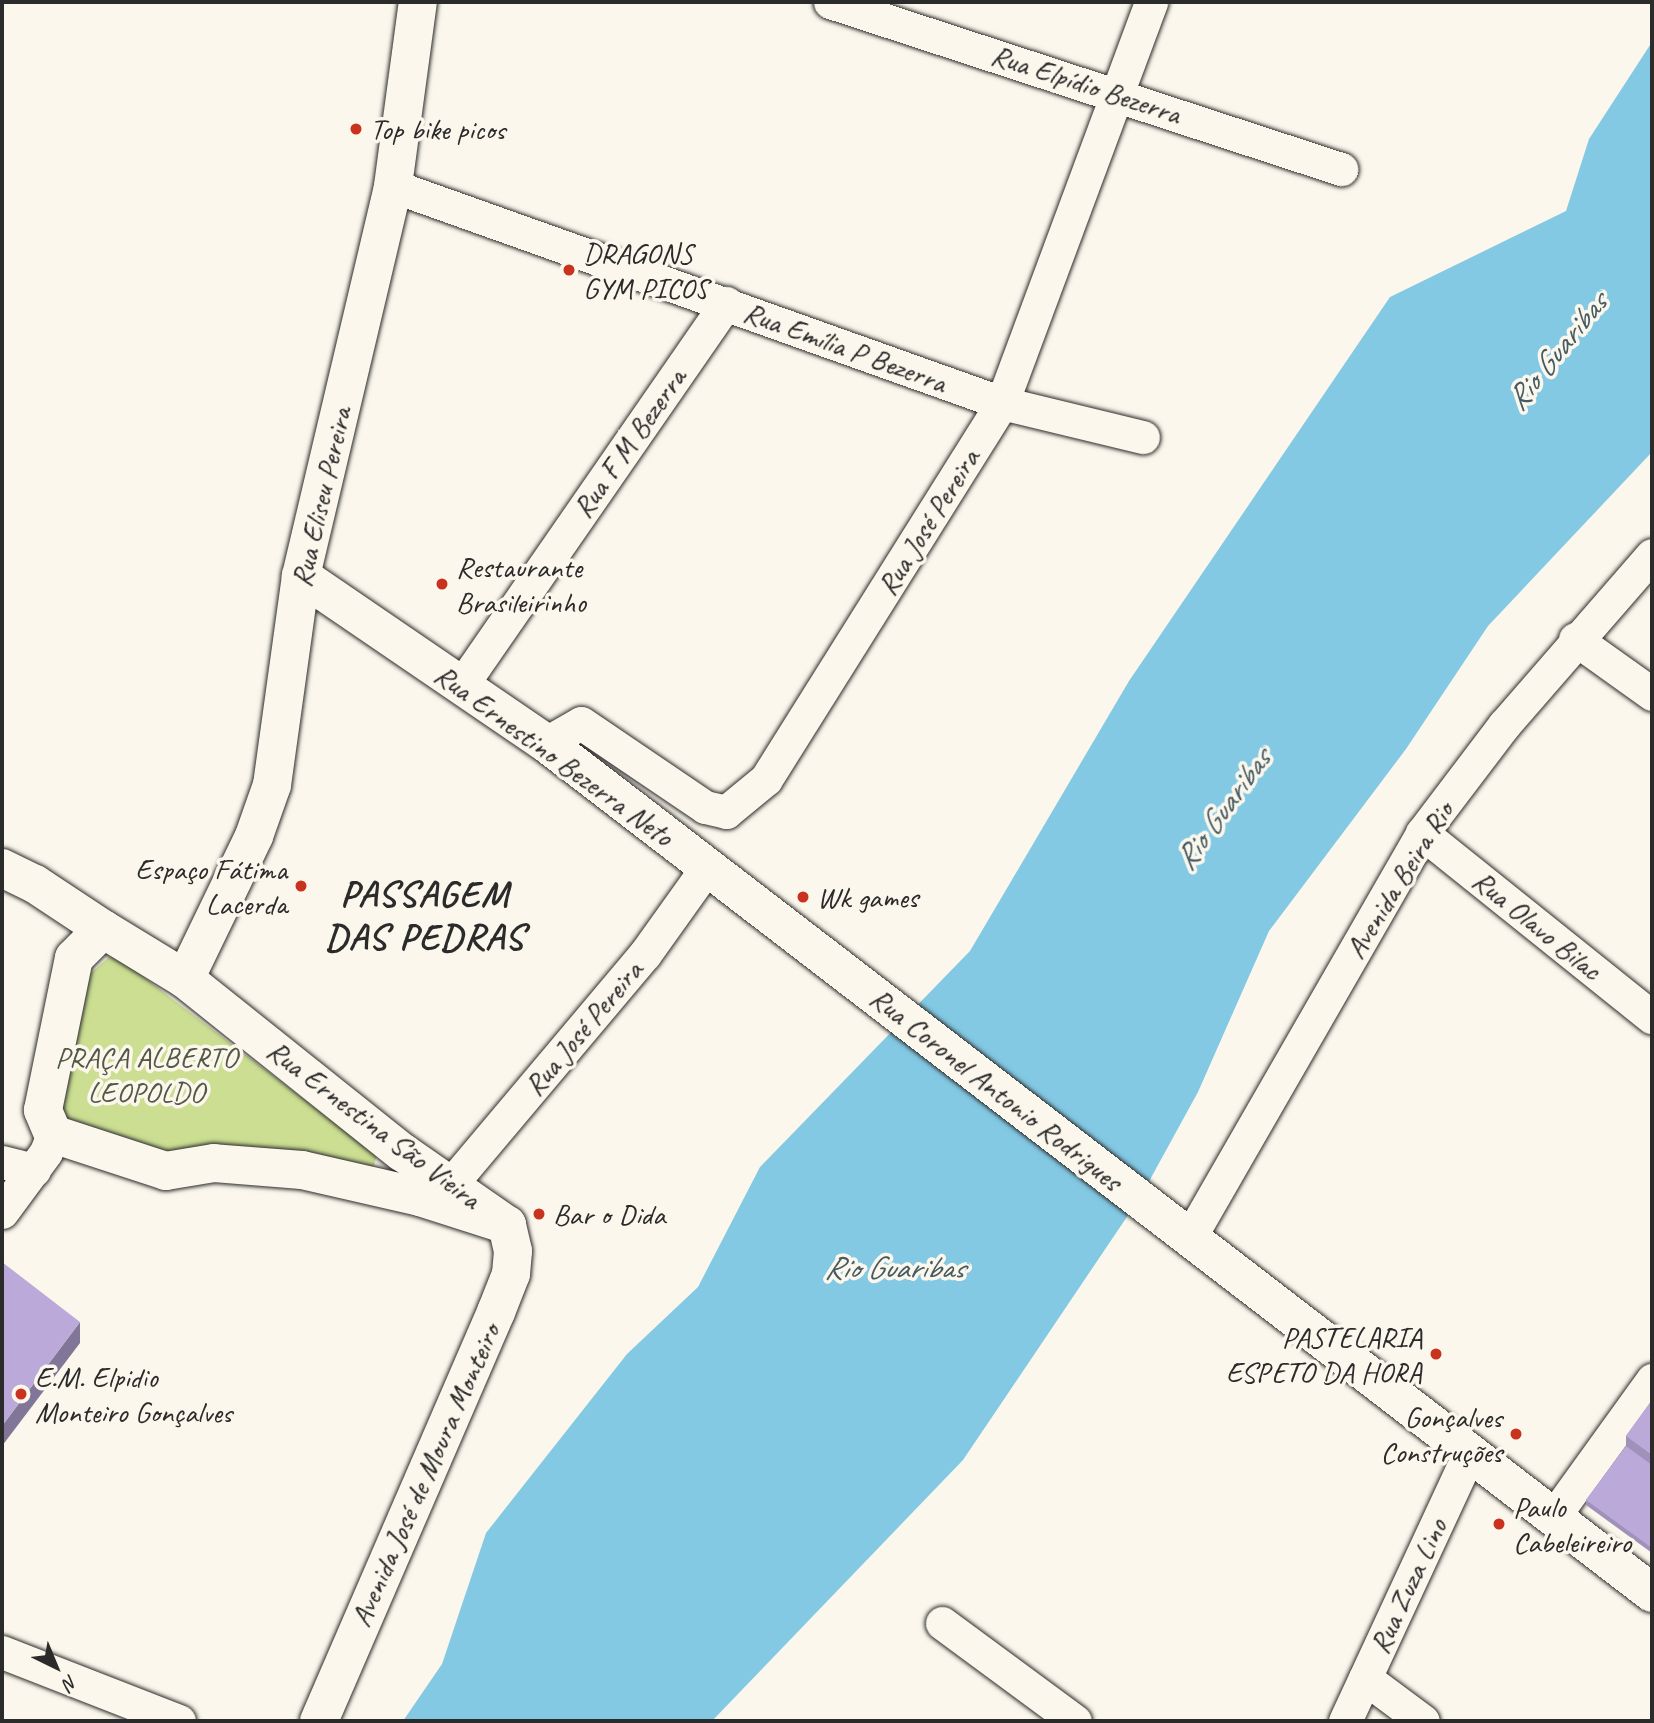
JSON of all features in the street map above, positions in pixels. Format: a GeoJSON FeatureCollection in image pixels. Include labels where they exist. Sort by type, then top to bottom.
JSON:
{"type":"FeatureCollection","features":[{"type":"Feature","properties":{"kind":"main road","name":"Rua Eliseu Pereira"},"geometry":{"type":"LineString","coordinates":[[185,979],[254,836],[272,785],[301,576],[393,187],[418,2]]}},
{"type":"Feature","properties":{"kind":"main road","name":"Rua Ernestino Bezerra Neto"},"geometry":{"type":"LineString","coordinates":[[301,576],[546,743],[816,951]]}},
{"type":"Feature","properties":{"kind":"main road","name":"Rua Ernestina São Vieira"},"geometry":{"type":"LineString","coordinates":[[2,868],[35,884],[185,979],[402,1152],[452,1184],[507,1225]]}},
{"type":"Feature","properties":{"kind":"main road"},"geometry":{"type":"LineString","coordinates":[[103,929],[74,958],[43,1110],[53,1133],[166,1171],[215,1163],[302,1170],[377,1190],[419,1197],[507,1225]]}},
{"type":"Feature","properties":{"kind":"main road","name":"Rua Coronel Antonio Rodrigues"},"geometry":{"type":"LineString","coordinates":[[816,951],[1652,1593]]}},
{"type":"Feature","properties":{"kind":"main road"},"geometry":{"type":"LineString","coordinates":[[377,1190],[393,1178],[402,1152]]}},
{"type":"Feature","properties":{"kind":"main road","name":"Avenida José de Moura Monteiro"},"geometry":{"type":"LineString","coordinates":[[319,1721],[501,1299],[513,1251],[507,1225]]}},
{"type":"Feature","properties":{"kind":"street","name":"Rua Elpídio Bezerra"},"geometry":{"type":"LineString","coordinates":[[830,2],[1116,93],[1341,169]]}},
{"type":"Feature","properties":{"kind":"street","name":"Rua José Pereira"},"geometry":{"type":"LineString","coordinates":[[546,743],[582,723],[705,807],[726,812],[766,779],[1002,403],[1151,2]]}},
{"type":"Feature","properties":{"kind":"street","name":"Rua Emília P Bezerra"},"geometry":{"type":"LineString","coordinates":[[393,187],[1002,403],[1143,437]]}},
{"type":"Feature","properties":{"kind":"street","name":"Rua F M Bezerra"},"geometry":{"type":"LineString","coordinates":[[461,686],[726,303]]}},
{"type":"Feature","properties":{"kind":"street","name":"Avenida Beira Rio"},"geometry":{"type":"LineString","coordinates":[[1190,1237],[1422,833],[1575,639],[1652,555]]}},
{"type":"Feature","properties":{"kind":"street"},"geometry":{"type":"LineString","coordinates":[[1575,639],[1652,694]]}},
{"type":"Feature","properties":{"kind":"street","name":"Rua Olavo Bilac"},"geometry":{"type":"LineString","coordinates":[[1422,833],[1652,1017]]}},
{"type":"Feature","properties":{"kind":"street","name":"Rua José Pereira"},"geometry":{"type":"LineString","coordinates":[[452,1184],[645,954],[707,867]]}},
{"type":"Feature","properties":{"kind":"street"},"geometry":{"type":"LineString","coordinates":[[2,1212],[34,1170],[53,1133]]}},
{"type":"Feature","properties":{"kind":"street"},"geometry":{"type":"LineString","coordinates":[[2,1162],[34,1170]]}},
{"type":"Feature","properties":{"kind":"street"},"geometry":{"type":"LineString","coordinates":[[1554,1516],[1652,1380]]}},
{"type":"Feature","properties":{"kind":"street","name":"Rua Zuza Lino"},"geometry":{"type":"LineString","coordinates":[[1345,1721],[1471,1452]]}},
{"type":"Feature","properties":{"kind":"street"},"geometry":{"type":"LineString","coordinates":[[942,1623],[1075,1721]]}},
{"type":"Feature","properties":{"kind":"street"},"geometry":{"type":"LineString","coordinates":[[2,1652],[179,1721]]}},
{"type":"Feature","properties":{"kind":"street"},"geometry":{"type":"LineString","coordinates":[[1365,1678],[1423,1721]]}},
{"type":"Feature","properties":{"kind":"green space","name":"PRAÇA ALBERTO LEOPOLDO"},"geometry":{"type":"Polygon","coordinates":[[[109,957],[120,959],[377,1155],[372,1172],[181,1160],[73,1129],[60,1114],[84,979],[109,957]]]}},
{"type":"Feature","properties":{"kind":"water","name":"Rio Guaribas"},"geometry":{"type":"Polygon","coordinates":[[[1652,42],[1652,452],[1488,626],[1406,749],[1269,931],[1198,1092],[1141,1196],[963,1460],[712,1721],[403,1721],[442,1664],[486,1533],[627,1354],[698,1287],[760,1167],[970,951],[1129,681],[1390,297],[1566,211],[1589,139],[1652,42]]]}},
{"type":"Feature","properties":{"kind":"building","name":"E.M. Elpidio Monteiro Gonçalves"},"geometry":{"type":"Polygon","coordinates":[[[2,1262],[80,1322],[2,1426],[2,1262]]]}},
{"type":"Feature","properties":{"kind":"building"},"geometry":{"type":"Polygon","coordinates":[[[1652,1400],[1652,1455],[1626,1436],[1652,1400]]]}},
{"type":"Feature","properties":{"kind":"building"},"geometry":{"type":"Polygon","coordinates":[[[1626,1446],[1652,1465],[1652,1548],[1586,1500],[1626,1446]]]}},
{"type":"Feature","properties":{"kind":"place","name":"Top bike picos"},"geometry":{"type":"Point","coordinates":[356,129]}},
{"type":"Feature","properties":{"kind":"place","name":"DRAGONS GYM PICOS"},"geometry":{"type":"Point","coordinates":[569,270]}},
{"type":"Feature","properties":{"kind":"place","name":"Restaurante Brasileirinho"},"geometry":{"type":"Point","coordinates":[442,584]}},
{"type":"Feature","properties":{"kind":"place","name":"Espaço Fátima Lacerda"},"geometry":{"type":"Point","coordinates":[301,886]}},
{"type":"Feature","properties":{"kind":"place","name":"Wk games"},"geometry":{"type":"Point","coordinates":[803,897]}},
{"type":"Feature","properties":{"kind":"place","name":"Bar o Dida"},"geometry":{"type":"Point","coordinates":[539,1214]}},
{"type":"Feature","properties":{"kind":"place","name":"PASTELARIA ESPETO DA HORA"},"geometry":{"type":"Point","coordinates":[1436,1354]}},
{"type":"Feature","properties":{"kind":"place","name":"E.M. Elpidio Monteiro Gonçalves"},"geometry":{"type":"Point","coordinates":[21,1394]}},
{"type":"Feature","properties":{"kind":"place","name":"Gonçalves Construções"},"geometry":{"type":"Point","coordinates":[1516,1434]}},
{"type":"Feature","properties":{"kind":"place","name":"Paulo Cabeleireiro"},"geometry":{"type":"Point","coordinates":[1499,1524]}},
{"type":"Feature","properties":{"kind":"district","name":"PASSAGEM DAS PEDRAS"},"geometry":{"type":"Point","coordinates":[425,916]}}]}
